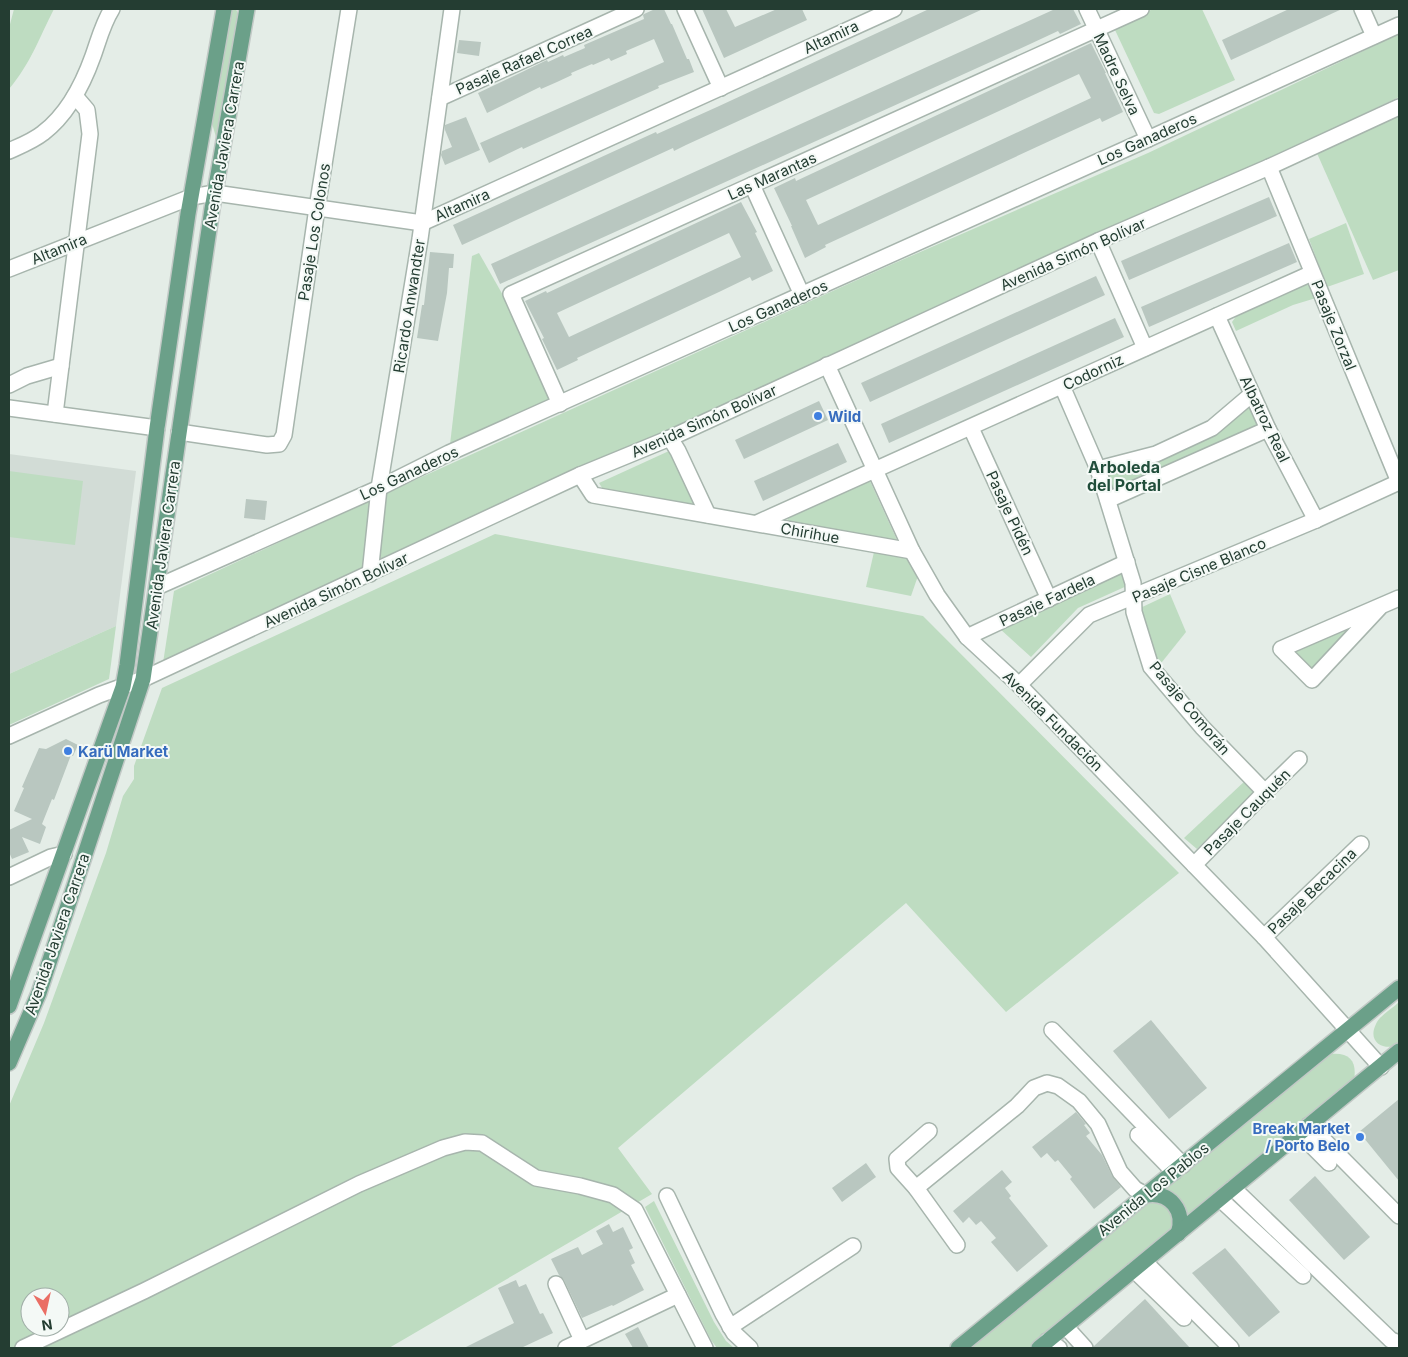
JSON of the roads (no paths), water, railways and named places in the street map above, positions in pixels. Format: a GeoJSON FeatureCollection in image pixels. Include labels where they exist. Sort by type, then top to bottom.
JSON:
{"type":"FeatureCollection","features":[{"type":"Feature","properties":{"kind":"main road","name":"Avenida Javiera Carrera"},"geometry":{"type":"LineString","coordinates":[[9,1006],[123,687],[157,428],[191,196],[224,9]]}},
{"type":"Feature","properties":{"kind":"main road","name":"Avenida Javiera Carrera"},"geometry":{"type":"LineString","coordinates":[[9,1063],[39,993],[143,679],[215,193],[247,9]]}},
{"type":"Feature","properties":{"kind":"main road"},"geometry":{"type":"LineString","coordinates":[[140,561],[147,579],[156,587]]}},
{"type":"Feature","properties":{"kind":"main road","name":"Avenida Los Pablos"},"geometry":{"type":"LineString","coordinates":[[958,1348],[1399,988]]}},
{"type":"Feature","properties":{"kind":"main road"},"geometry":{"type":"LineString","coordinates":[[9,1011],[39,993]]}},
{"type":"Feature","properties":{"kind":"main road"},"geometry":{"type":"LineString","coordinates":[[1048,1346],[1066,1327],[1399,1051]]}},
{"type":"Feature","properties":{"kind":"main road"},"geometry":{"type":"LineString","coordinates":[[1146,1195],[1165,1197],[1175,1205],[1180,1216],[1178,1234]]}},
{"type":"Feature","properties":{"kind":"street"},"geometry":{"type":"LineString","coordinates":[[9,151],[43,133],[61,116],[76,96],[104,24],[112,9]]}},
{"type":"Feature","properties":{"kind":"street","name":"Pasaje Los Colonos"},"geometry":{"type":"LineString","coordinates":[[179,432],[267,445],[279,444],[284,435],[317,208],[349,9]]}},
{"type":"Feature","properties":{"kind":"street","name":"Ricardo Anwandter"},"geometry":{"type":"LineString","coordinates":[[370,574],[379,488],[422,223],[452,9]]}},
{"type":"Feature","properties":{"kind":"street","name":"Pasaje Rafael Correa"},"geometry":{"type":"LineString","coordinates":[[440,98],[633,9]]}},
{"type":"Feature","properties":{"kind":"street"},"geometry":{"type":"LineString","coordinates":[[685,9],[721,88]]}},
{"type":"Feature","properties":{"kind":"street","name":"Altamira"},"geometry":{"type":"LineString","coordinates":[[9,269],[191,196],[215,193],[422,223],[894,9]]}},
{"type":"Feature","properties":{"kind":"street","name":"Madre Selva"},"geometry":{"type":"LineString","coordinates":[[1087,9],[1148,139]]}},
{"type":"Feature","properties":{"kind":"street","name":"Las Marantas"},"geometry":{"type":"LineString","coordinates":[[560,404],[512,294],[1141,9]]}},
{"type":"Feature","properties":{"kind":"street"},"geometry":{"type":"LineString","coordinates":[[1362,9],[1374,36]]}},
{"type":"Feature","properties":{"kind":"street","name":"Los Ganaderos"},"geometry":{"type":"LineString","coordinates":[[156,587],[379,488],[449,453],[1148,139],[1399,24]]}},
{"type":"Feature","properties":{"kind":"street"},"geometry":{"type":"LineString","coordinates":[[55,414],[90,134],[87,110],[76,96]]}},
{"type":"Feature","properties":{"kind":"street","name":"Avenida Simón Bolívar"},"geometry":{"type":"LineString","coordinates":[[9,736],[98,695],[143,679],[580,475],[670,438],[1098,242],[1270,167],[1399,107]]}},
{"type":"Feature","properties":{"kind":"street","name":"Pasaje Zorzal"},"geometry":{"type":"LineString","coordinates":[[1270,167],[1399,482]]}},
{"type":"Feature","properties":{"kind":"street"},"geometry":{"type":"LineString","coordinates":[[752,184],[802,295]]}},
{"type":"Feature","properties":{"kind":"street"},"geometry":{"type":"LineString","coordinates":[[1098,242],[1144,348]]}},
{"type":"Feature","properties":{"kind":"street","name":"Codorniz"},"geometry":{"type":"LineString","coordinates":[[757,523],[1312,273]]}},
{"type":"Feature","properties":{"kind":"street","name":"Albatroz Real"},"geometry":{"type":"LineString","coordinates":[[1217,316],[1268,428],[1316,520]]}},
{"type":"Feature","properties":{"kind":"street","name":"Avenida Fundación"},"geometry":{"type":"LineString","coordinates":[[828,365],[912,551],[937,595],[967,637],[1019,686],[1264,937],[1348,1030]]}},
{"type":"Feature","properties":{"kind":"street"},"geometry":{"type":"LineString","coordinates":[[9,385],[27,376],[61,366]]}},
{"type":"Feature","properties":{"kind":"street","name":"Pasaje Comorán"},"geometry":{"type":"LineString","coordinates":[[1062,386],[1098,469],[1108,500],[1133,583],[1134,612],[1151,667],[1202,727],[1265,792]]}},
{"type":"Feature","properties":{"kind":"street"},"geometry":{"type":"LineString","coordinates":[[1098,469],[1156,454],[1212,428],[1252,394]]}},
{"type":"Feature","properties":{"kind":"street"},"geometry":{"type":"LineString","coordinates":[[9,408],[157,428]]}},
{"type":"Feature","properties":{"kind":"street","name":"Pasaje Pidén"},"geometry":{"type":"LineString","coordinates":[[971,428],[1049,599]]}},
{"type":"Feature","properties":{"kind":"street"},"geometry":{"type":"LineString","coordinates":[[1108,500],[1268,428]]}},
{"type":"Feature","properties":{"kind":"street"},"geometry":{"type":"LineString","coordinates":[[670,438],[708,515]]}},
{"type":"Feature","properties":{"kind":"street","name":"Chirihue"},"geometry":{"type":"LineString","coordinates":[[580,475],[593,495],[912,551]]}},
{"type":"Feature","properties":{"kind":"street","name":"Pasaje Cisne Blanco"},"geometry":{"type":"LineString","coordinates":[[1019,686],[1089,615],[1134,598],[1316,520],[1399,482]]}},
{"type":"Feature","properties":{"kind":"street","name":"Pasaje Fardela"},"geometry":{"type":"LineString","coordinates":[[967,637],[1127,562]]}},
{"type":"Feature","properties":{"kind":"street"},"geometry":{"type":"LineString","coordinates":[[1381,606],[1312,680],[1281,649],[1399,598]]}},
{"type":"Feature","properties":{"kind":"street","name":"Pasaje Cauquén"},"geometry":{"type":"LineString","coordinates":[[1194,865],[1299,759]]}},
{"type":"Feature","properties":{"kind":"street","name":"Pasaje Becacina"},"geometry":{"type":"LineString","coordinates":[[1264,937],[1361,844]]}},
{"type":"Feature","properties":{"kind":"street"},"geometry":{"type":"LineString","coordinates":[[9,877],[51,857],[64,854]]}},
{"type":"Feature","properties":{"kind":"street"},"geometry":{"type":"LineString","coordinates":[[1052,1030],[1178,1168]]}},
{"type":"Feature","properties":{"kind":"street"},"geometry":{"type":"LineString","coordinates":[[1348,1030],[1381,1067]]}},
{"type":"Feature","properties":{"kind":"street"},"geometry":{"type":"LineString","coordinates":[[916,1188],[1017,1106],[1034,1088],[1047,1083],[1058,1086],[1079,1101],[1098,1124],[1120,1172],[1135,1189],[1146,1195]]}},
{"type":"Feature","properties":{"kind":"street"},"geometry":{"type":"LineString","coordinates":[[1304,1129],[1329,1163]]}},
{"type":"Feature","properties":{"kind":"street"},"geometry":{"type":"LineString","coordinates":[[1304,1129],[1399,1216]]}},
{"type":"Feature","properties":{"kind":"street"},"geometry":{"type":"LineString","coordinates":[[929,1131],[897,1159],[898,1168],[916,1188],[957,1245]]}},
{"type":"Feature","properties":{"kind":"street"},"geometry":{"type":"LineString","coordinates":[[1138,1135],[1178,1168]]}},
{"type":"Feature","properties":{"kind":"street"},"geometry":{"type":"LineString","coordinates":[[23,1348],[144,1291],[359,1184],[443,1148],[466,1142],[482,1143],[536,1178],[580,1186],[612,1195],[635,1210],[704,1348]]}},
{"type":"Feature","properties":{"kind":"street"},"geometry":{"type":"LineString","coordinates":[[1233,1188],[1391,1340],[1399,1343]]}},
{"type":"Feature","properties":{"kind":"street"},"geometry":{"type":"LineString","coordinates":[[667,1196],[730,1327],[750,1348]]}},
{"type":"Feature","properties":{"kind":"street"},"geometry":{"type":"LineString","coordinates":[[1220,1199],[1303,1276]]}},
{"type":"Feature","properties":{"kind":"street"},"geometry":{"type":"LineString","coordinates":[[730,1327],[853,1246]]}},
{"type":"Feature","properties":{"kind":"street"},"geometry":{"type":"LineString","coordinates":[[1140,1266],[1184,1318]]}},
{"type":"Feature","properties":{"kind":"street"},"geometry":{"type":"LineString","coordinates":[[1140,1266],[1230,1348]]}},
{"type":"Feature","properties":{"kind":"street"},"geometry":{"type":"LineString","coordinates":[[556,1284],[582,1340]]}},
{"type":"Feature","properties":{"kind":"street"},"geometry":{"type":"LineString","coordinates":[[566,1348],[678,1295]]}},
{"type":"Feature","properties":{"kind":"street"},"geometry":{"type":"LineString","coordinates":[[1066,1327],[1085,1348]]}},
{"type":"Feature","properties":{"kind":"place","name":"Wild"},"geometry":{"type":"Point","coordinates":[818,416]}},
{"type":"Feature","properties":{"kind":"place","name":"Karü Market"},"geometry":{"type":"Point","coordinates":[68,751]}},
{"type":"Feature","properties":{"kind":"place","name":"Break Market / Porto Belo"},"geometry":{"type":"Point","coordinates":[1360,1137]}},
{"type":"Feature","properties":{"kind":"district","name":"Arboleda del Portal"},"geometry":{"type":"Point","coordinates":[1124,476]}}]}
